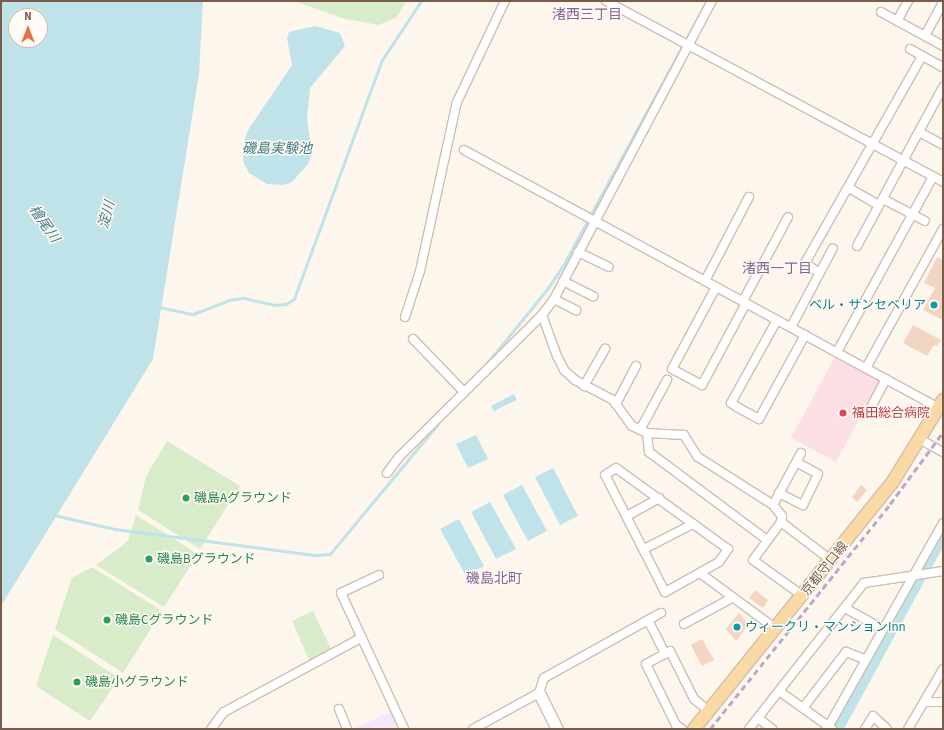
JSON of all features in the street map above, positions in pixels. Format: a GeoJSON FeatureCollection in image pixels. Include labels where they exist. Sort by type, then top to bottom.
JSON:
{"type":"FeatureCollection","features":[{"type":"Feature","properties":{"kind":"main road","name":"京都守口線"},"geometry":{"type":"LineString","coordinates":[[694,729],[832,561],[921,440],[941,404]]}},
{"type":"Feature","properties":{"kind":"street"},"geometry":{"type":"LineString","coordinates":[[405,317],[420,271],[457,102],[505,1]]}},
{"type":"Feature","properties":{"kind":"street"},"geometry":{"type":"LineString","coordinates":[[606,1],[943,182]]}},
{"type":"Feature","properties":{"kind":"street"},"geometry":{"type":"LineString","coordinates":[[387,473],[400,456],[542,315],[554,299],[712,1]]}},
{"type":"Feature","properties":{"kind":"street"},"geometry":{"type":"LineString","coordinates":[[897,21],[908,1]]}},
{"type":"Feature","properties":{"kind":"street"},"geometry":{"type":"LineString","coordinates":[[925,36],[943,2]]}},
{"type":"Feature","properties":{"kind":"street"},"geometry":{"type":"LineString","coordinates":[[881,12],[943,46]]}},
{"type":"Feature","properties":{"kind":"street"},"geometry":{"type":"LineString","coordinates":[[910,49],[943,67]]}},
{"type":"Feature","properties":{"kind":"street"},"geometry":{"type":"LineString","coordinates":[[819,272],[805,263],[849,188],[922,56]]}},
{"type":"Feature","properties":{"kind":"street"},"geometry":{"type":"LineString","coordinates":[[857,246],[943,87]]}},
{"type":"Feature","properties":{"kind":"street"},"geometry":{"type":"LineString","coordinates":[[935,103],[943,107]]}},
{"type":"Feature","properties":{"kind":"street"},"geometry":{"type":"LineString","coordinates":[[919,132],[943,145]]}},
{"type":"Feature","properties":{"kind":"street"},"geometry":{"type":"LineString","coordinates":[[464,150],[886,379],[941,404]]}},
{"type":"Feature","properties":{"kind":"street"},"geometry":{"type":"LineString","coordinates":[[837,352],[933,177]]}},
{"type":"Feature","properties":{"kind":"street"},"geometry":{"type":"LineString","coordinates":[[849,188],[912,214],[925,221]]}},
{"type":"Feature","properties":{"kind":"street"},"geometry":{"type":"LineString","coordinates":[[705,281],[749,197]]}},
{"type":"Feature","properties":{"kind":"street"},"geometry":{"type":"LineString","coordinates":[[716,287],[672,369],[702,385],[788,217]]}},
{"type":"Feature","properties":{"kind":"street"},"geometry":{"type":"LineString","coordinates":[[866,368],[943,229]]}},
{"type":"Feature","properties":{"kind":"street"},"geometry":{"type":"LineString","coordinates":[[791,327],[833,248]]}},
{"type":"Feature","properties":{"kind":"street"},"geometry":{"type":"LineString","coordinates":[[578,252],[609,267]]}},
{"type":"Feature","properties":{"kind":"street"},"geometry":{"type":"LineString","coordinates":[[563,281],[592,296]]}},
{"type":"Feature","properties":{"kind":"street"},"geometry":{"type":"LineString","coordinates":[[554,299],[576,310]]}},
{"type":"Feature","properties":{"kind":"street"},"geometry":{"type":"LineString","coordinates":[[542,315],[564,370],[584,386],[616,404],[632,426],[644,431],[680,433],[698,457],[772,505],[782,516],[781,522],[753,560],[802,596]]}},
{"type":"Feature","properties":{"kind":"street"},"geometry":{"type":"LineString","coordinates":[[777,320],[731,403],[737,408],[759,419],[805,335]]}},
{"type":"Feature","properties":{"kind":"street"},"geometry":{"type":"LineString","coordinates":[[413,339],[464,392]]}},
{"type":"Feature","properties":{"kind":"street"},"geometry":{"type":"LineString","coordinates":[[584,386],[605,349]]}},
{"type":"Feature","properties":{"kind":"street"},"geometry":{"type":"LineString","coordinates":[[616,404],[636,366]]}},
{"type":"Feature","properties":{"kind":"street"},"geometry":{"type":"LineString","coordinates":[[870,409],[886,379]]}},
{"type":"Feature","properties":{"kind":"street"},"geometry":{"type":"LineString","coordinates":[[667,380],[644,431],[649,452],[767,540]]}},
{"type":"Feature","properties":{"kind":"street"},"geometry":{"type":"LineString","coordinates":[[921,440],[943,452]]}},
{"type":"Feature","properties":{"kind":"street"},"geometry":{"type":"LineString","coordinates":[[772,505],[801,453]]}},
{"type":"Feature","properties":{"kind":"street"},"geometry":{"type":"LineString","coordinates":[[779,493],[802,505],[818,474],[796,462]]}},
{"type":"Feature","properties":{"kind":"street"},"geometry":{"type":"LineString","coordinates":[[616,468],[728,548],[719,562],[665,592],[626,516],[606,475],[616,468]]}},
{"type":"Feature","properties":{"kind":"street"},"geometry":{"type":"LineString","coordinates":[[626,516],[659,498]]}},
{"type":"Feature","properties":{"kind":"street"},"geometry":{"type":"LineString","coordinates":[[781,522],[832,561]]}},
{"type":"Feature","properties":{"kind":"street"},"geometry":{"type":"LineString","coordinates":[[779,691],[829,728],[881,628],[943,523]]}},
{"type":"Feature","properties":{"kind":"street"},"geometry":{"type":"LineString","coordinates":[[644,549],[693,524]]}},
{"type":"Feature","properties":{"kind":"street"},"geometry":{"type":"LineString","coordinates":[[749,729],[864,583],[943,571]]}},
{"type":"Feature","properties":{"kind":"street"},"geometry":{"type":"LineString","coordinates":[[700,573],[776,629]]}},
{"type":"Feature","properties":{"kind":"street"},"geometry":{"type":"LineString","coordinates":[[379,575],[341,593],[404,729]]}},
{"type":"Feature","properties":{"kind":"street"},"geometry":{"type":"LineString","coordinates":[[684,624],[732,598]]}},
{"type":"Feature","properties":{"kind":"street"},"geometry":{"type":"LineString","coordinates":[[845,608],[881,628]]}},
{"type":"Feature","properties":{"kind":"street"},"geometry":{"type":"LineString","coordinates":[[474,729],[539,693],[544,678],[661,613]]}},
{"type":"Feature","properties":{"kind":"street"},"geometry":{"type":"LineString","coordinates":[[648,620],[665,654]]}},
{"type":"Feature","properties":{"kind":"street"},"geometry":{"type":"LineString","coordinates":[[211,729],[224,712],[361,638]]}},
{"type":"Feature","properties":{"kind":"street"},"geometry":{"type":"LineString","coordinates":[[682,729],[676,725],[646,664],[670,651],[694,699],[708,711]]}},
{"type":"Feature","properties":{"kind":"street"},"geometry":{"type":"LineString","coordinates":[[803,708],[846,652],[864,659]]}},
{"type":"Feature","properties":{"kind":"street"},"geometry":{"type":"LineString","coordinates":[[908,729],[943,669]]}},
{"type":"Feature","properties":{"kind":"street"},"geometry":{"type":"LineString","coordinates":[[539,693],[557,729]]}},
{"type":"Feature","properties":{"kind":"street"},"geometry":{"type":"LineString","coordinates":[[925,702],[943,702]]}},
{"type":"Feature","properties":{"kind":"street"},"geometry":{"type":"LineString","coordinates":[[339,709],[347,729]]}},
{"type":"Feature","properties":{"kind":"street"},"geometry":{"type":"LineString","coordinates":[[865,729],[873,716],[886,729]]}},
{"type":"Feature","properties":{"kind":"street"},"geometry":{"type":"LineString","coordinates":[[758,718],[772,729]]}},
{"type":"Feature","properties":{"kind":"shaded area"},"geometry":{"type":"Polygon","coordinates":[[[836,355],[879,378],[879,382],[836,462],[791,438],[836,355]]]}},
{"type":"Feature","properties":{"kind":"shaded area"},"geometry":{"type":"Polygon","coordinates":[[[391,712],[398,729],[352,729],[356,727],[391,712]]]}},
{"type":"Feature","properties":{"kind":"green space"},"geometry":{"type":"Polygon","coordinates":[[[294,1],[406,1],[397,17],[379,25],[345,19],[294,1]]]}},
{"type":"Feature","properties":{"kind":"green space","name":"磯島Aグラウンド"},"geometry":{"type":"Polygon","coordinates":[[[167,441],[240,486],[200,549],[138,510],[146,476],[167,441]]]}},
{"type":"Feature","properties":{"kind":"green space","name":"磯島Bグラウンド"},"geometry":{"type":"Polygon","coordinates":[[[136,515],[198,554],[164,607],[96,565],[128,541],[136,515]]]}},
{"type":"Feature","properties":{"kind":"green space","name":"磯島Cグラウンド"},"geometry":{"type":"Polygon","coordinates":[[[92,567],[162,611],[123,673],[55,629],[72,578],[92,567]]]}},
{"type":"Feature","properties":{"kind":"green space"},"geometry":{"type":"Polygon","coordinates":[[[313,611],[331,649],[310,662],[292,621],[313,611]]]}},
{"type":"Feature","properties":{"kind":"green space","name":"磯島小グラウンド"},"geometry":{"type":"Polygon","coordinates":[[[53,635],[119,678],[90,721],[36,686],[53,635]]]}},
{"type":"Feature","properties":{"kind":"water"},"geometry":{"type":"Polygon","coordinates":[[[1,1],[203,1],[199,74],[153,359],[1,606],[1,1]]]}},
{"type":"Feature","properties":{"kind":"water","name":"磯島実験池"},"geometry":{"type":"Polygon","coordinates":[[[315,26],[340,33],[345,46],[310,88],[307,118],[312,153],[308,164],[292,182],[283,185],[267,184],[249,173],[243,161],[244,141],[248,130],[292,65],[287,38],[289,32],[315,26]]]}},
{"type":"Feature","properties":{"kind":"water"},"geometry":{"type":"Polygon","coordinates":[[[514,394],[517,400],[494,411],[491,406],[514,394]]]}},
{"type":"Feature","properties":{"kind":"water"},"geometry":{"type":"Polygon","coordinates":[[[476,435],[488,459],[468,468],[456,444],[476,435]]]}},
{"type":"Feature","properties":{"kind":"water"},"geometry":{"type":"Polygon","coordinates":[[[553,468],[578,516],[560,525],[535,477],[553,468]]]}},
{"type":"Feature","properties":{"kind":"water"},"geometry":{"type":"Polygon","coordinates":[[[522,485],[547,531],[528,541],[503,495],[522,485]]]}},
{"type":"Feature","properties":{"kind":"water"},"geometry":{"type":"Polygon","coordinates":[[[490,502],[516,549],[496,559],[471,512],[490,502]]]}},
{"type":"Feature","properties":{"kind":"water"},"geometry":{"type":"Polygon","coordinates":[[[459,519],[484,566],[466,576],[440,529],[459,519]]]}},
{"type":"Feature","properties":{"kind":"water"},"geometry":{"type":"Polygon","coordinates":[[[943,528],[943,547],[844,729],[832,729],[943,528]]]}},
{"type":"Feature","properties":{"kind":"building"},"geometry":{"type":"Polygon","coordinates":[[[937,257],[943,260],[943,320],[923,310],[935,288],[924,283],[937,257]]]}},
{"type":"Feature","properties":{"kind":"building"},"geometry":{"type":"Polygon","coordinates":[[[913,325],[941,340],[937,346],[934,345],[927,356],[903,343],[913,325]]]}},
{"type":"Feature","properties":{"kind":"building"},"geometry":{"type":"Polygon","coordinates":[[[861,485],[867,490],[857,502],[852,497],[861,485]]]}},
{"type":"Feature","properties":{"kind":"building"},"geometry":{"type":"Polygon","coordinates":[[[755,590],[768,600],[763,608],[749,598],[755,590]]]}},
{"type":"Feature","properties":{"kind":"building","name":"ウィークリ・マンションInn"},"geometry":{"type":"Polygon","coordinates":[[[739,613],[749,624],[736,641],[726,629],[739,613]]]}},
{"type":"Feature","properties":{"kind":"building"},"geometry":{"type":"Polygon","coordinates":[[[702,639],[714,660],[702,666],[691,645],[702,639]]]}},
{"type":"Feature","properties":{"kind":"waterway"},"geometry":{"type":"LineString","coordinates":[[159,307],[193,314],[229,300],[244,298],[274,305],[286,304],[294,299],[382,60],[421,1]]}},
{"type":"Feature","properties":{"kind":"waterway"},"geometry":{"type":"LineString","coordinates":[[479,373],[548,288],[564,264],[707,1]]}},
{"type":"Feature","properties":{"kind":"waterway"},"geometry":{"type":"LineString","coordinates":[[54,515],[115,529],[316,555],[330,554],[437,425]]}},
{"type":"Feature","properties":{"kind":"railway"},"geometry":{"type":"LineString","coordinates":[[710,729],[890,504],[943,432]]}},
{"type":"Feature","properties":{"kind":"place","name":"ベル・サンセベリア"},"geometry":{"type":"Point","coordinates":[934,305]}},
{"type":"Feature","properties":{"kind":"place","name":"福田総合病院"},"geometry":{"type":"Point","coordinates":[843,413]}},
{"type":"Feature","properties":{"kind":"place","name":"磯島Aグラウンド"},"geometry":{"type":"Point","coordinates":[186,498]}},
{"type":"Feature","properties":{"kind":"place","name":"磯島Bグラウンド"},"geometry":{"type":"Point","coordinates":[149,559]}},
{"type":"Feature","properties":{"kind":"place","name":"磯島Cグラウンド"},"geometry":{"type":"Point","coordinates":[107,620]}},
{"type":"Feature","properties":{"kind":"place","name":"ウィークリ・マンションInn"},"geometry":{"type":"Point","coordinates":[737,627]}},
{"type":"Feature","properties":{"kind":"place","name":"磯島小グラウンド"},"geometry":{"type":"Point","coordinates":[77,682]}},
{"type":"Feature","properties":{"kind":"district","name":"渚西三丁目"},"geometry":{"type":"Point","coordinates":[587,15]}},
{"type":"Feature","properties":{"kind":"district","name":"渚西一丁目"},"geometry":{"type":"Point","coordinates":[777,269]}},
{"type":"Feature","properties":{"kind":"district","name":"磯島北町"},"geometry":{"type":"Point","coordinates":[494,579]}},
{"type":"Feature","properties":{"kind":"water label","name":"淀川"},"geometry":{"type":"Point","coordinates":[107,215]}},
{"type":"Feature","properties":{"kind":"water label","name":"檜尾川"},"geometry":{"type":"Point","coordinates":[44,224]}}]}
